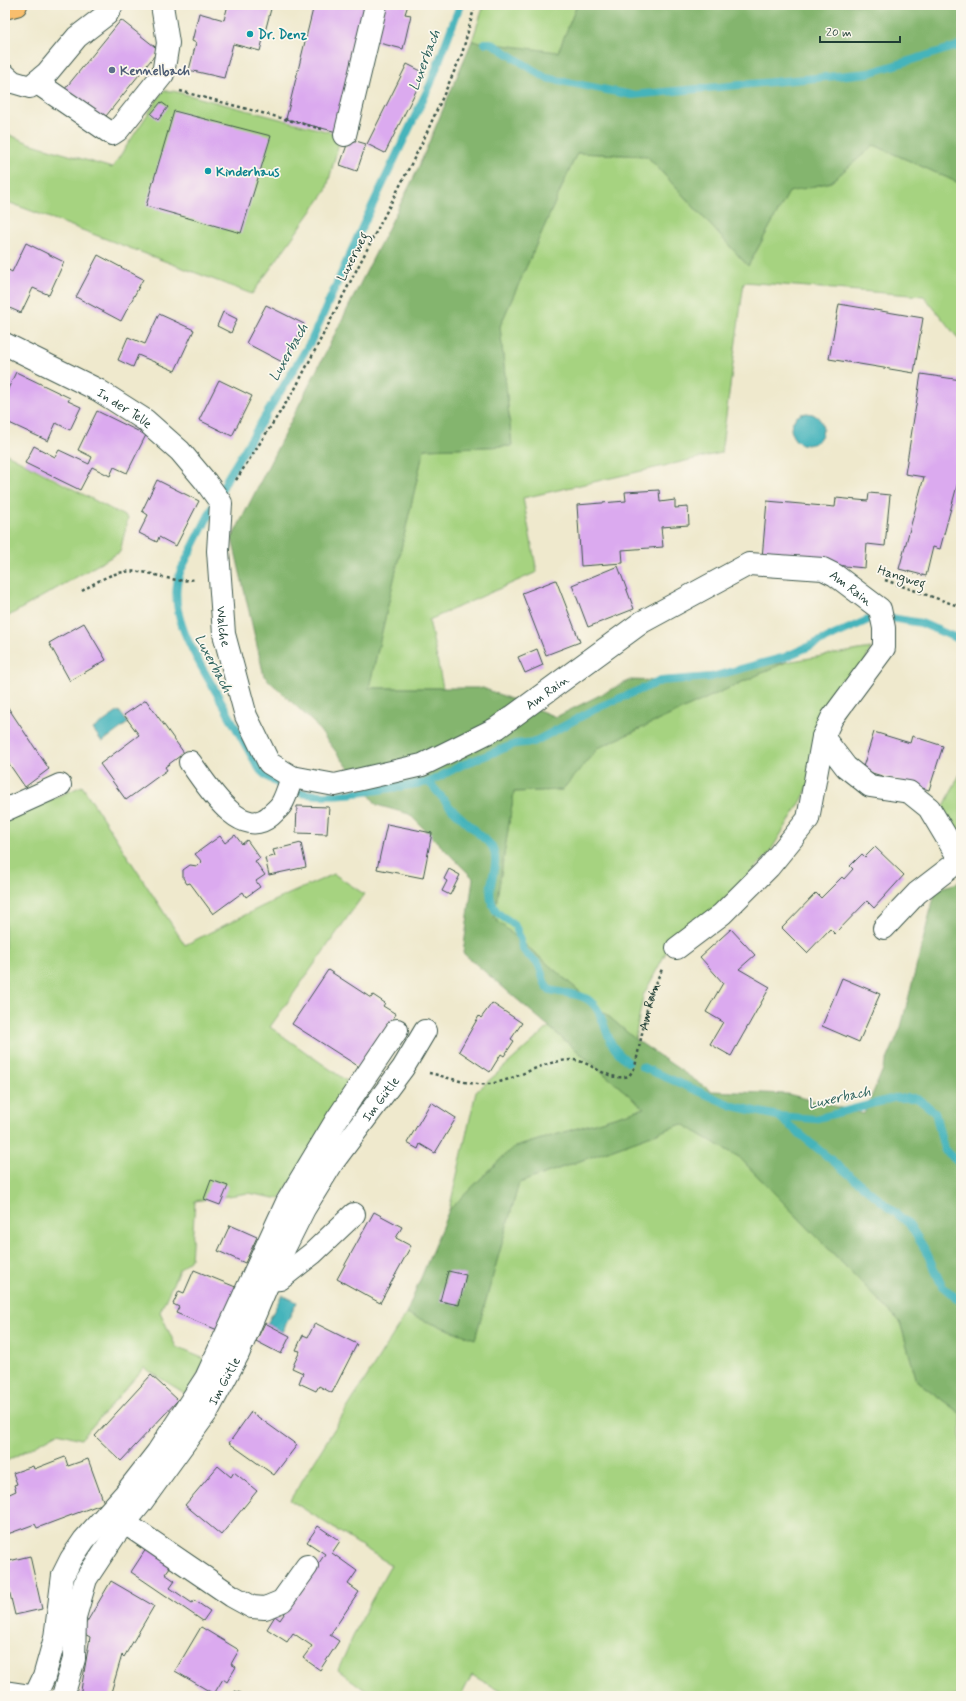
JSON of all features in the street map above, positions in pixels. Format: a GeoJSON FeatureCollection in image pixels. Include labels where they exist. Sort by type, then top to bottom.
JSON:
{"type":"FeatureCollection","features":[{"type":"Feature","properties":{"kind":"main road"},"geometry":{"type":"LineString","coordinates":[[5,8],[16,5]]}},
{"type":"Feature","properties":{"kind":"street"},"geometry":{"type":"LineString","coordinates":[[5,75],[13,82],[30,87],[47,73],[77,37],[107,14],[112,5]]}},
{"type":"Feature","properties":{"kind":"street"},"geometry":{"type":"LineString","coordinates":[[36,82],[112,134],[118,130],[163,74],[168,43],[162,5]]}},
{"type":"Feature","properties":{"kind":"street"},"geometry":{"type":"LineString","coordinates":[[345,135],[376,5]]}},
{"type":"Feature","properties":{"kind":"street","name":"In der Telle"},"geometry":{"type":"LineString","coordinates":[[5,344],[98,390],[145,420],[180,451],[206,482],[221,503]]}},
{"type":"Feature","properties":{"kind":"street","name":"Walche"},"geometry":{"type":"LineString","coordinates":[[221,503],[218,551],[224,634],[246,716],[269,763],[288,786]]}},
{"type":"Feature","properties":{"kind":"street","name":"Am Rain"},"geometry":{"type":"LineString","coordinates":[[288,786],[335,785],[422,765],[497,728],[642,622],[749,564],[823,570],[835,575],[880,609],[884,628],[884,648],[832,718],[823,737],[808,819],[769,867],[722,914],[677,948]]}},
{"type":"Feature","properties":{"kind":"street"},"geometry":{"type":"LineString","coordinates":[[823,737],[846,767],[870,786],[909,792],[929,808],[960,860],[917,893],[884,928]]}},
{"type":"Feature","properties":{"kind":"street"},"geometry":{"type":"LineString","coordinates":[[190,762],[218,799],[235,816],[251,822],[265,819],[280,806],[288,786]]}},
{"type":"Feature","properties":{"kind":"street"},"geometry":{"type":"LineString","coordinates":[[5,810],[60,785]]}},
{"type":"Feature","properties":{"kind":"street"},"geometry":{"type":"LineString","coordinates":[[35,1696],[44,1677],[55,1638],[63,1575],[71,1559],[84,1540],[125,1494],[157,1453],[206,1378],[287,1202],[345,1107],[397,1030]]}},
{"type":"Feature","properties":{"kind":"street","name":"Im Gütle"},"geometry":{"type":"LineString","coordinates":[[64,1696],[74,1659],[75,1617],[86,1579],[124,1523],[141,1503],[207,1412],[238,1354],[270,1280],[304,1209],[333,1162],[403,1068],[425,1031]]}},
{"type":"Feature","properties":{"kind":"street"},"geometry":{"type":"LineString","coordinates":[[270,1280],[280,1279],[313,1253],[354,1214]]}},
{"type":"Feature","properties":{"kind":"street"},"geometry":{"type":"LineString","coordinates":[[124,1523],[252,1608],[265,1608],[282,1601],[307,1566]]}},
{"type":"Feature","properties":{"kind":"street"},"geometry":{"type":"LineString","coordinates":[[5,1692],[31,1696]]}},
{"type":"Feature","properties":{"kind":"path","name":"Luxerweg"},"geometry":{"type":"LineString","coordinates":[[221,503],[295,389],[423,141],[462,54],[475,5]]}},
{"type":"Feature","properties":{"kind":"path"},"geometry":{"type":"LineString","coordinates":[[154,85],[345,135]]}},
{"type":"Feature","properties":{"kind":"path"},"geometry":{"type":"LineString","coordinates":[[82,590],[115,572],[133,571],[171,580],[187,581]]}},
{"type":"Feature","properties":{"kind":"path","name":"Hangweg"},"geometry":{"type":"LineString","coordinates":[[884,579],[961,607]]}},
{"type":"Feature","properties":{"kind":"path","name":"Am Rain"},"geometry":{"type":"LineString","coordinates":[[635,1067],[650,995],[661,969],[677,948]]}},
{"type":"Feature","properties":{"kind":"path","name":"Im Gütle"},"geometry":{"type":"LineString","coordinates":[[403,1068],[475,1084],[490,1084],[508,1079],[552,1062],[574,1060],[621,1079],[629,1076],[635,1067]]}},
{"type":"Feature","properties":{"kind":"green space"},"geometry":{"type":"Polygon","coordinates":[[[484,5],[577,5],[558,53],[472,41],[484,5]]]}},
{"type":"Feature","properties":{"kind":"green space"},"geometry":{"type":"Polygon","coordinates":[[[577,5],[961,5],[961,184],[874,145],[831,182],[789,192],[748,266],[647,156],[577,153],[500,326],[512,446],[424,449],[369,688],[483,688],[556,717],[630,680],[661,681],[786,662],[598,748],[562,790],[514,792],[494,918],[635,1039],[711,1091],[788,1094],[864,1114],[901,1027],[936,889],[961,882],[961,1414],[917,1381],[900,1322],[739,1157],[682,1124],[519,1183],[475,1339],[406,1314],[449,1210],[512,1148],[644,1108],[463,953],[473,878],[409,814],[377,805],[314,723],[264,676],[232,538],[416,173],[472,41],[558,52],[577,5]]]}},
{"type":"Feature","properties":{"kind":"green space"},"geometry":{"type":"Polygon","coordinates":[[[163,91],[173,91],[341,135],[326,191],[252,294],[5,201],[5,133],[29,143],[112,168],[163,91]]]}},
{"type":"Feature","properties":{"kind":"green space"},"geometry":{"type":"Polygon","coordinates":[[[874,145],[961,184],[961,342],[924,296],[744,282],[721,453],[523,498],[537,572],[429,620],[443,688],[369,688],[424,449],[512,446],[500,326],[577,153],[647,156],[748,266],[789,192],[831,182],[874,145]]]}},
{"type":"Feature","properties":{"kind":"green space"},"geometry":{"type":"Polygon","coordinates":[[[5,453],[128,518],[120,552],[5,618],[5,453]]]}},
{"type":"Feature","properties":{"kind":"green space"},"geometry":{"type":"Polygon","coordinates":[[[871,648],[802,800],[768,855],[715,909],[672,941],[643,996],[635,1039],[494,918],[514,792],[562,790],[598,748],[786,662],[871,648]]]}},
{"type":"Feature","properties":{"kind":"green space"},"geometry":{"type":"Polygon","coordinates":[[[961,772],[961,848],[940,814],[961,772]]]}},
{"type":"Feature","properties":{"kind":"green space"},"geometry":{"type":"Polygon","coordinates":[[[82,786],[185,945],[271,902],[334,874],[364,894],[270,1027],[351,1084],[280,1199],[248,1193],[195,1201],[191,1259],[180,1268],[160,1312],[176,1347],[207,1360],[186,1394],[144,1368],[81,1439],[58,1433],[5,1462],[5,820],[82,786]]]}},
{"type":"Feature","properties":{"kind":"green space"},"geometry":{"type":"Polygon","coordinates":[[[549,1027],[644,1108],[512,1148],[449,1210],[476,1092],[549,1027]]]}},
{"type":"Feature","properties":{"kind":"green space"},"geometry":{"type":"Polygon","coordinates":[[[682,1124],[739,1157],[900,1322],[917,1381],[961,1414],[961,1696],[508,1696],[472,1675],[461,1696],[373,1696],[338,1670],[361,1619],[391,1565],[290,1500],[406,1314],[475,1339],[519,1183],[682,1124]]]}},
{"type":"Feature","properties":{"kind":"water"},"geometry":{"type":"Polygon","coordinates":[[[807,413],[818,418],[823,429],[818,440],[807,445],[796,440],[791,429],[796,418],[807,413]]]}},
{"type":"Feature","properties":{"kind":"water"},"geometry":{"type":"Polygon","coordinates":[[[119,711],[128,723],[102,742],[93,729],[119,711]]]}},
{"type":"Feature","properties":{"kind":"water"},"geometry":{"type":"Polygon","coordinates":[[[282,1295],[297,1302],[282,1332],[267,1324],[282,1295]]]}},
{"type":"Feature","properties":{"kind":"building"},"geometry":{"type":"Polygon","coordinates":[[[228,5],[272,5],[260,51],[233,44],[224,78],[189,70],[196,43],[192,41],[199,13],[224,20],[228,5]]]}},
{"type":"Feature","properties":{"kind":"building"},"geometry":{"type":"Polygon","coordinates":[[[314,5],[368,5],[337,132],[286,119],[314,5]]]}},
{"type":"Feature","properties":{"kind":"building"},"geometry":{"type":"Polygon","coordinates":[[[383,5],[408,5],[405,14],[411,15],[403,49],[375,42],[383,5]]]}},
{"type":"Feature","properties":{"kind":"building","name":"Kennelbach"},"geometry":{"type":"Polygon","coordinates":[[[121,20],[159,50],[102,121],[64,90],[121,20]]]}},
{"type":"Feature","properties":{"kind":"building"},"geometry":{"type":"Polygon","coordinates":[[[407,64],[425,73],[385,153],[367,144],[407,64]]]}},
{"type":"Feature","properties":{"kind":"building"},"geometry":{"type":"Polygon","coordinates":[[[161,102],[168,107],[158,120],[151,114],[161,102]]]}},
{"type":"Feature","properties":{"kind":"building","name":"Kinderhaus"},"geometry":{"type":"Polygon","coordinates":[[[174,111],[271,136],[241,233],[146,206],[174,111]]]}},
{"type":"Feature","properties":{"kind":"building"},"geometry":{"type":"Polygon","coordinates":[[[349,139],[366,144],[357,171],[340,165],[349,139]]]}},
{"type":"Feature","properties":{"kind":"building"},"geometry":{"type":"Polygon","coordinates":[[[26,243],[64,262],[49,295],[33,288],[21,313],[5,306],[5,268],[12,272],[26,243]]]}},
{"type":"Feature","properties":{"kind":"building"},"geometry":{"type":"Polygon","coordinates":[[[98,255],[143,279],[121,321],[76,297],[98,255]]]}},
{"type":"Feature","properties":{"kind":"building"},"geometry":{"type":"Polygon","coordinates":[[[839,304],[923,318],[914,373],[829,359],[839,304]]]}},
{"type":"Feature","properties":{"kind":"building"},"geometry":{"type":"Polygon","coordinates":[[[266,305],[304,324],[284,363],[246,343],[266,305]]]}},
{"type":"Feature","properties":{"kind":"building"},"geometry":{"type":"Polygon","coordinates":[[[223,312],[237,319],[231,333],[217,326],[223,312]]]}},
{"type":"Feature","properties":{"kind":"building"},"geometry":{"type":"Polygon","coordinates":[[[159,314],[194,330],[175,371],[138,355],[133,367],[118,360],[128,337],[145,344],[159,314]]]}},
{"type":"Feature","properties":{"kind":"building"},"geometry":{"type":"Polygon","coordinates":[[[16,372],[70,398],[68,401],[81,407],[70,430],[56,423],[48,441],[5,421],[5,395],[16,372]]]}},
{"type":"Feature","properties":{"kind":"building"},"geometry":{"type":"Polygon","coordinates":[[[921,374],[961,380],[961,463],[958,482],[940,549],[933,547],[926,576],[899,569],[924,477],[905,474],[921,374]]]}},
{"type":"Feature","properties":{"kind":"building"},"geometry":{"type":"Polygon","coordinates":[[[219,380],[252,396],[232,436],[199,420],[219,380]]]}},
{"type":"Feature","properties":{"kind":"building"},"geometry":{"type":"Polygon","coordinates":[[[97,411],[146,435],[127,473],[114,467],[110,476],[92,467],[80,490],[25,463],[34,446],[55,457],[59,450],[89,464],[92,457],[78,450],[97,411]]]}},
{"type":"Feature","properties":{"kind":"building"},"geometry":{"type":"Polygon","coordinates":[[[157,480],[199,501],[176,546],[159,537],[157,542],[139,533],[148,515],[142,511],[157,480]]]}},
{"type":"Feature","properties":{"kind":"building"},"geometry":{"type":"Polygon","coordinates":[[[659,490],[660,502],[675,500],[675,508],[688,507],[689,525],[661,527],[663,547],[622,550],[623,563],[581,566],[577,505],[626,501],[625,492],[659,490]]]}},
{"type":"Feature","properties":{"kind":"building"},"geometry":{"type":"Polygon","coordinates":[[[869,493],[890,495],[885,546],[867,544],[865,568],[762,558],[767,501],[835,507],[836,498],[868,501],[869,493]]]}},
{"type":"Feature","properties":{"kind":"building"},"geometry":{"type":"Polygon","coordinates":[[[618,566],[634,609],[588,627],[572,585],[618,566]]]}},
{"type":"Feature","properties":{"kind":"building"},"geometry":{"type":"Polygon","coordinates":[[[556,580],[580,642],[546,655],[522,593],[556,580]]]}},
{"type":"Feature","properties":{"kind":"building"},"geometry":{"type":"Polygon","coordinates":[[[84,623],[106,660],[70,681],[49,643],[84,623]]]}},
{"type":"Feature","properties":{"kind":"building"},"geometry":{"type":"Polygon","coordinates":[[[537,649],[543,665],[525,673],[518,657],[537,649]]]}},
{"type":"Feature","properties":{"kind":"building"},"geometry":{"type":"Polygon","coordinates":[[[146,700],[184,753],[165,767],[167,770],[126,800],[100,764],[139,735],[124,715],[146,700]]]}},
{"type":"Feature","properties":{"kind":"building"},"geometry":{"type":"Polygon","coordinates":[[[5,703],[49,769],[25,787],[5,758],[5,703]]]}},
{"type":"Feature","properties":{"kind":"building"},"geometry":{"type":"Polygon","coordinates":[[[874,732],[910,743],[912,736],[943,746],[929,790],[862,770],[874,732]]]}},
{"type":"Feature","properties":{"kind":"building"},"geometry":{"type":"Polygon","coordinates":[[[297,806],[329,807],[327,834],[296,833],[297,806]]]}},
{"type":"Feature","properties":{"kind":"building"},"geometry":{"type":"Polygon","coordinates":[[[387,824],[432,833],[423,878],[377,869],[387,824]]]}},
{"type":"Feature","properties":{"kind":"building"},"geometry":{"type":"Polygon","coordinates":[[[235,835],[242,844],[247,840],[260,858],[255,861],[265,875],[256,881],[260,887],[246,897],[243,892],[213,914],[190,883],[187,884],[183,878],[183,870],[190,865],[197,866],[202,862],[195,854],[220,836],[225,843],[235,835]]]}},
{"type":"Feature","properties":{"kind":"building"},"geometry":{"type":"Polygon","coordinates":[[[301,843],[306,867],[269,875],[265,858],[275,856],[273,850],[301,843]]]}},
{"type":"Feature","properties":{"kind":"building"},"geometry":{"type":"Polygon","coordinates":[[[875,847],[904,875],[874,908],[867,901],[835,934],[830,929],[807,953],[782,928],[816,893],[821,898],[842,877],[844,879],[853,869],[850,866],[862,854],[865,857],[875,847]]]}},
{"type":"Feature","properties":{"kind":"building"},"geometry":{"type":"Polygon","coordinates":[[[449,869],[460,875],[450,895],[442,891],[447,881],[444,879],[449,869]]]}},
{"type":"Feature","properties":{"kind":"building"},"geometry":{"type":"Polygon","coordinates":[[[731,929],[755,955],[739,969],[770,987],[731,1056],[710,1044],[723,1022],[706,1012],[723,983],[700,957],[731,929]]]}},
{"type":"Feature","properties":{"kind":"building"},"geometry":{"type":"Polygon","coordinates":[[[328,970],[371,998],[373,995],[385,1003],[383,1006],[396,1014],[361,1068],[292,1024],[328,970]]]}},
{"type":"Feature","properties":{"kind":"building"},"geometry":{"type":"Polygon","coordinates":[[[842,978],[880,994],[859,1042],[822,1026],[842,978]]]}},
{"type":"Feature","properties":{"kind":"building"},"geometry":{"type":"Polygon","coordinates":[[[492,1003],[522,1023],[511,1039],[514,1041],[504,1056],[501,1054],[490,1072],[459,1051],[479,1016],[481,1018],[492,1003]]]}},
{"type":"Feature","properties":{"kind":"building"},"geometry":{"type":"Polygon","coordinates":[[[431,1102],[456,1118],[435,1153],[420,1144],[418,1149],[407,1143],[431,1102]]]}},
{"type":"Feature","properties":{"kind":"building"},"geometry":{"type":"Polygon","coordinates":[[[211,1180],[228,1186],[220,1205],[204,1199],[211,1180]]]}},
{"type":"Feature","properties":{"kind":"building"},"geometry":{"type":"Polygon","coordinates":[[[374,1212],[402,1227],[396,1238],[411,1246],[380,1303],[337,1279],[374,1212]]]}},
{"type":"Feature","properties":{"kind":"building"},"geometry":{"type":"Polygon","coordinates":[[[230,1225],[257,1237],[245,1263],[218,1251],[230,1225]]]}},
{"type":"Feature","properties":{"kind":"building"},"geometry":{"type":"Polygon","coordinates":[[[194,1270],[238,1288],[220,1331],[176,1313],[179,1307],[173,1304],[179,1291],[184,1293],[194,1270]]]}},
{"type":"Feature","properties":{"kind":"building"},"geometry":{"type":"Polygon","coordinates":[[[448,1271],[466,1275],[459,1305],[440,1301],[448,1271]]]}},
{"type":"Feature","properties":{"kind":"building"},"geometry":{"type":"Polygon","coordinates":[[[265,1323],[290,1336],[281,1354],[256,1341],[265,1323]]]}},
{"type":"Feature","properties":{"kind":"building"},"geometry":{"type":"Polygon","coordinates":[[[315,1323],[357,1344],[332,1393],[319,1386],[316,1391],[299,1383],[303,1373],[292,1368],[300,1351],[296,1350],[303,1335],[308,1337],[315,1323]]]}},
{"type":"Feature","properties":{"kind":"building"},"geometry":{"type":"Polygon","coordinates":[[[151,1375],[178,1400],[121,1461],[95,1436],[151,1375]]]}},
{"type":"Feature","properties":{"kind":"building"},"geometry":{"type":"Polygon","coordinates":[[[251,1412],[297,1445],[274,1475],[229,1443],[251,1412]]]}},
{"type":"Feature","properties":{"kind":"building"},"geometry":{"type":"Polygon","coordinates":[[[65,1457],[68,1466],[88,1459],[104,1503],[37,1528],[35,1524],[5,1535],[5,1496],[16,1491],[14,1485],[17,1484],[13,1473],[33,1466],[34,1469],[65,1457]]]}},
{"type":"Feature","properties":{"kind":"building"},"geometry":{"type":"Polygon","coordinates":[[[218,1466],[231,1477],[234,1472],[257,1491],[221,1535],[185,1505],[218,1466]]]}},
{"type":"Feature","properties":{"kind":"building"},"geometry":{"type":"Polygon","coordinates":[[[318,1526],[340,1541],[332,1553],[357,1571],[348,1584],[359,1592],[330,1635],[339,1641],[320,1670],[303,1658],[312,1646],[293,1633],[287,1642],[267,1629],[275,1616],[280,1620],[325,1554],[307,1542],[318,1526]]]}},
{"type":"Feature","properties":{"kind":"building"},"geometry":{"type":"Polygon","coordinates":[[[148,1546],[173,1563],[165,1574],[175,1581],[170,1588],[192,1603],[194,1600],[210,1611],[203,1621],[131,1572],[148,1546]]]}},
{"type":"Feature","properties":{"kind":"building"},"geometry":{"type":"Polygon","coordinates":[[[30,1556],[42,1609],[15,1615],[5,1573],[5,1562],[30,1556]]]}},
{"type":"Feature","properties":{"kind":"building"},"geometry":{"type":"Polygon","coordinates":[[[111,1581],[154,1606],[124,1657],[122,1655],[110,1696],[80,1696],[90,1637],[81,1632],[111,1581]]]}},
{"type":"Feature","properties":{"kind":"building"},"geometry":{"type":"Polygon","coordinates":[[[201,1627],[239,1650],[231,1664],[236,1667],[227,1682],[223,1679],[214,1694],[175,1671],[201,1627]]]}},
{"type":"Feature","properties":{"kind":"building"},"geometry":{"type":"Polygon","coordinates":[[[235,1691],[249,1696],[234,1696],[235,1691]]]}},
{"type":"Feature","properties":{"kind":"waterway","name":"Luxerbach"},"geometry":{"type":"LineString","coordinates":[[460,5],[430,85],[364,223],[311,341],[228,477],[181,570],[177,585],[177,601],[185,634],[192,649],[260,770],[268,777],[285,787],[297,792],[315,795],[365,792],[429,782],[451,808],[492,846],[495,853],[495,868],[490,889],[492,903],[496,911],[515,926],[523,949],[538,964],[544,983],[548,989],[578,995],[592,1003],[600,1014],[613,1047],[628,1062]]}},
{"type":"Feature","properties":{"kind":"waterway"},"geometry":{"type":"LineString","coordinates":[[485,43],[491,43],[546,78],[632,95],[869,73],[961,45]]}},
{"type":"Feature","properties":{"kind":"waterway"},"geometry":{"type":"LineString","coordinates":[[891,618],[921,623],[961,640]]}},
{"type":"Feature","properties":{"kind":"waterway"},"geometry":{"type":"LineString","coordinates":[[429,782],[462,765],[515,744],[534,742],[599,707],[661,681],[711,677],[785,657],[868,620]]}},
{"type":"Feature","properties":{"kind":"waterway","name":"Luxerbach"},"geometry":{"type":"LineString","coordinates":[[642,1067],[733,1106],[778,1116],[815,1119],[894,1098],[917,1098],[935,1112],[944,1149],[961,1165]]}},
{"type":"Feature","properties":{"kind":"waterway"},"geometry":{"type":"LineString","coordinates":[[778,1116],[909,1224],[926,1251],[942,1286],[961,1302]]}},
{"type":"Feature","properties":{"kind":"place","name":"Dr. Denz"},"geometry":{"type":"Point","coordinates":[250,34]}},
{"type":"Feature","properties":{"kind":"place","name":"Kennelbach"},"geometry":{"type":"Point","coordinates":[112,70]}},
{"type":"Feature","properties":{"kind":"place","name":"Kinderhaus"},"geometry":{"type":"Point","coordinates":[208,171]}}]}
